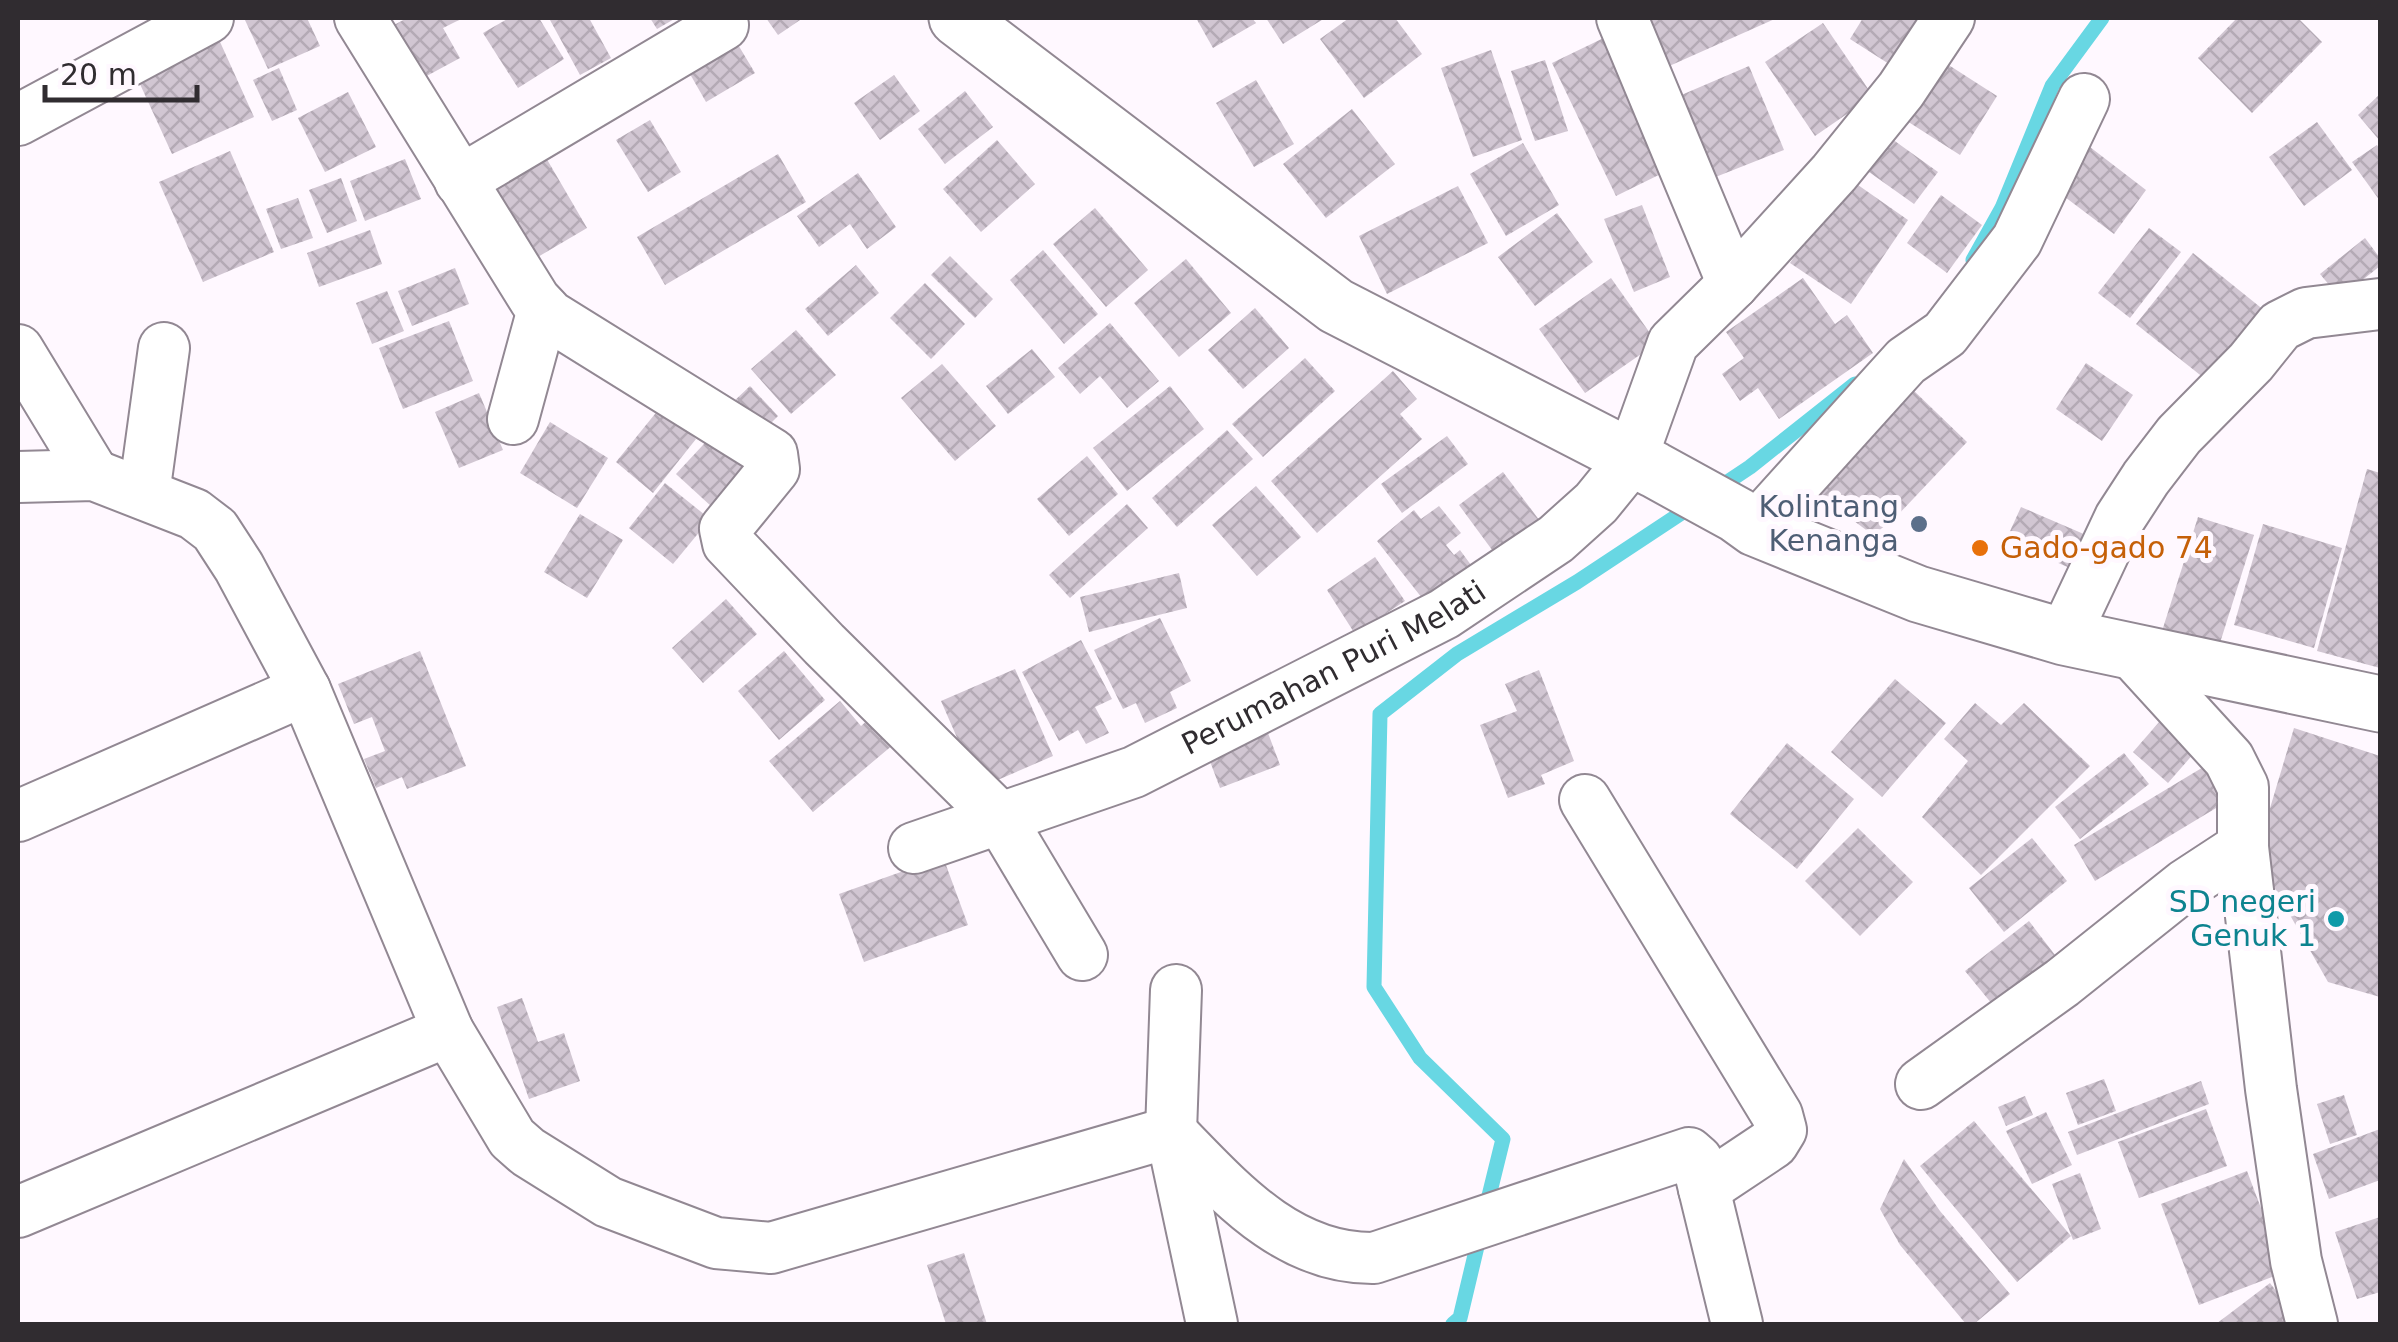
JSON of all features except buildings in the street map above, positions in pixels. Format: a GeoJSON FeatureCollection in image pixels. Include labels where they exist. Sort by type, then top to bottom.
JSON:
{"type":"FeatureCollection","features":[{"type":"Feature","properties":{"kind":"street"},"geometry":{"type":"LineString","coordinates":[[18,120],[208,18]]}},
{"type":"Feature","properties":{"kind":"street"},"geometry":{"type":"LineString","coordinates":[[360,18],[460,181],[550,316],[765,449],[775,460],[774,470],[726,529],[728,543],[1000,818],[1082,955]]}},
{"type":"Feature","properties":{"kind":"street"},"geometry":{"type":"LineString","coordinates":[[957,18],[1336,306],[1746,522],[1918,594],[2064,638],[2380,704]]}},
{"type":"Feature","properties":{"kind":"street"},"geometry":{"type":"LineString","coordinates":[[1622,18],[1732,284]]}},
{"type":"Feature","properties":{"kind":"street","name":"Perumahan Puri Melati"},"geometry":{"type":"LineString","coordinates":[[914,848],[1134,772],[1444,614],[1556,539],[1643,465],[1672,343],[1834,173],[1901,90],[1949,18]]}},
{"type":"Feature","properties":{"kind":"street"},"geometry":{"type":"LineString","coordinates":[[460,181],[723,25]]}},
{"type":"Feature","properties":{"kind":"street"},"geometry":{"type":"LineString","coordinates":[[1746,522],[1906,361],[1945,334],[2017,240],[2084,98]]}},
{"type":"Feature","properties":{"kind":"street"},"geometry":{"type":"LineString","coordinates":[[2064,638],[2120,518],[2146,478],[2179,435],[2251,362],[2280,326],[2306,314],[2380,304]]}},
{"type":"Feature","properties":{"kind":"street"},"geometry":{"type":"LineString","coordinates":[[513,419],[543,308]]}},
{"type":"Feature","properties":{"kind":"street"},"geometry":{"type":"LineString","coordinates":[[144,494],[164,348]]}},
{"type":"Feature","properties":{"kind":"street"},"geometry":{"type":"LineString","coordinates":[[18,350],[94,475]]}},
{"type":"Feature","properties":{"kind":"street"},"geometry":{"type":"LineString","coordinates":[[18,477],[94,475],[194,514],[214,530],[239,567],[304,690],[448,1031],[512,1138],[608,1202],[716,1243],[771,1248],[1171,1132]]}},
{"type":"Feature","properties":{"kind":"street"},"geometry":{"type":"LineString","coordinates":[[2133,654],[2229,759],[2245,804],[2243,846],[2271,1089],[2296,1261],[2312,1324]]}},
{"type":"Feature","properties":{"kind":"street"},"geometry":{"type":"LineString","coordinates":[[18,816],[304,690]]}},
{"type":"Feature","properties":{"kind":"street"},"geometry":{"type":"LineString","coordinates":[[1585,800],[1777,1115],[1778,1138],[1704,1189]]}},
{"type":"Feature","properties":{"kind":"street"},"geometry":{"type":"LineString","coordinates":[[1922,1084],[2062,983],[2185,885],[2243,846]]}},
{"type":"Feature","properties":{"kind":"street"},"geometry":{"type":"LineString","coordinates":[[1176,990],[1171,1132],[1212,1324]]}},
{"type":"Feature","properties":{"kind":"street"},"geometry":{"type":"LineString","coordinates":[[18,1212],[448,1031]]}},
{"type":"Feature","properties":{"kind":"street"},"geometry":{"type":"LineString","coordinates":[[1171,1132],[1249,1211],[1324,1253],[1374,1258],[1689,1153],[1696,1156],[1738,1324]]}},
{"type":"Feature","properties":{"kind":"waterway"},"geometry":{"type":"LineString","coordinates":[[1973,260],[2002,208],[2052,86],[2102,18]]}},
{"type":"Feature","properties":{"kind":"waterway"},"geometry":{"type":"LineString","coordinates":[[1714,491],[1855,384]]}},
{"type":"Feature","properties":{"kind":"waterway"},"geometry":{"type":"LineString","coordinates":[[1485,1212],[1503,1139],[1420,1058],[1374,987],[1380,714],[1457,654],[1577,582],[1695,504]]}},
{"type":"Feature","properties":{"kind":"waterway"},"geometry":{"type":"LineString","coordinates":[[1453,1324],[1460,1318],[1480,1234]]}},
{"type":"Feature","properties":{"kind":"place","name":"Kolintang Kenanga"},"geometry":{"type":"Point","coordinates":[1919,524]}},
{"type":"Feature","properties":{"kind":"place","name":"Gado-gado 74"},"geometry":{"type":"Point","coordinates":[1980,548]}},
{"type":"Feature","properties":{"kind":"place","name":"SD negeri Genuk 1"},"geometry":{"type":"Point","coordinates":[2336,919]}}]}
